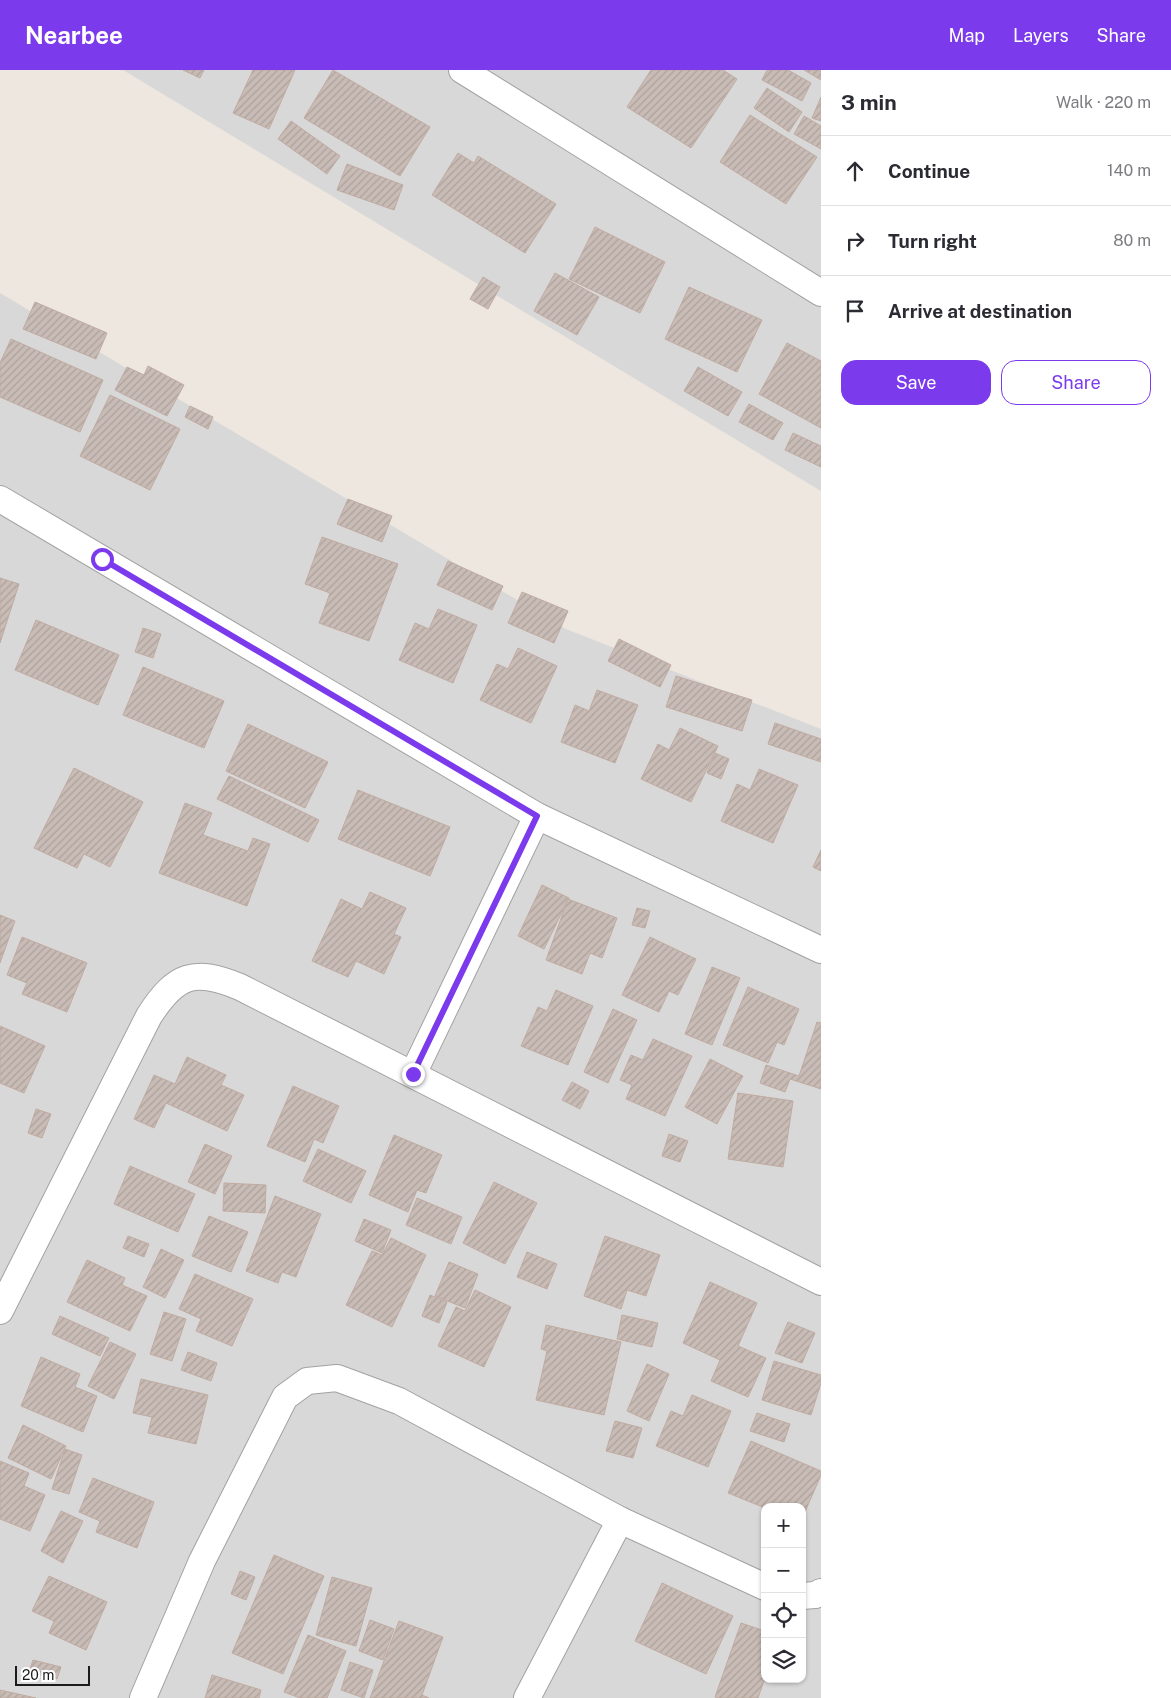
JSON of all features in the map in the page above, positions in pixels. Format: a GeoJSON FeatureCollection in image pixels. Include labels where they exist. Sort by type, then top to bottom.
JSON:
{"type":"FeatureCollection","features":[{"type":"Feature","properties":{"kind":"street"},"geometry":{"type":"LineString","coordinates":[[462,70],[821,293]]}},
{"type":"Feature","properties":{"kind":"street"},"geometry":{"type":"LineString","coordinates":[[0,499],[537,816],[821,950]]}},
{"type":"Feature","properties":{"kind":"street"},"geometry":{"type":"LineString","coordinates":[[413,1074],[537,816]]}},
{"type":"Feature","properties":{"kind":"street"},"geometry":{"type":"LineString","coordinates":[[0,1311],[149,1016],[162,997],[178,982],[197,976],[220,978],[240,987],[821,1282]]}},
{"type":"Feature","properties":{"kind":"street"},"geometry":{"type":"LineString","coordinates":[[143,1698],[202,1561],[285,1397],[307,1381],[337,1378],[399,1401],[620,1520],[761,1585]]}},
{"type":"Feature","properties":{"kind":"street"},"geometry":{"type":"LineString","coordinates":[[527,1698],[620,1520]]}},
{"type":"Feature","properties":{"kind":"street"},"geometry":{"type":"LineString","coordinates":[[806,1596],[821,1592]]}},
{"type":"Feature","properties":{"kind":"shaded area"},"geometry":{"type":"Polygon","coordinates":[[[123,70],[821,70],[821,491],[123,70]]]}},
{"type":"Feature","properties":{"kind":"shaded area"},"geometry":{"type":"Polygon","coordinates":[[[0,293],[566,629],[821,729],[821,1698],[0,1698],[0,293]]]}},
{"type":"Feature","properties":{"kind":"building"},"geometry":{"type":"Polygon","coordinates":[[[183,70],[204,70],[200,78],[183,70]]]}},
{"type":"Feature","properties":{"kind":"building"},"geometry":{"type":"Polygon","coordinates":[[[253,70],[295,70],[269,129],[233,113],[253,70]]]}},
{"type":"Feature","properties":{"kind":"building"},"geometry":{"type":"Polygon","coordinates":[[[333,70],[430,127],[400,176],[304,118],[333,70]]]}},
{"type":"Feature","properties":{"kind":"building"},"geometry":{"type":"Polygon","coordinates":[[[651,70],[723,70],[737,79],[691,148],[627,107],[651,70]]]}},
{"type":"Feature","properties":{"kind":"building"},"geometry":{"type":"Polygon","coordinates":[[[767,70],[788,70],[811,83],[802,101],[762,80],[767,70]]]}},
{"type":"Feature","properties":{"kind":"building"},"geometry":{"type":"Polygon","coordinates":[[[804,70],[821,70],[821,80],[804,70]]]}},
{"type":"Feature","properties":{"kind":"building"},"geometry":{"type":"Polygon","coordinates":[[[767,88],[802,112],[789,132],[754,108],[767,88]]]}},
{"type":"Feature","properties":{"kind":"building"},"geometry":{"type":"Polygon","coordinates":[[[821,97],[821,121],[812,118],[821,97]]]}},
{"type":"Feature","properties":{"kind":"building"},"geometry":{"type":"Polygon","coordinates":[[[750,115],[817,157],[786,204],[720,162],[750,115]]]}},
{"type":"Feature","properties":{"kind":"building"},"geometry":{"type":"Polygon","coordinates":[[[804,116],[821,126],[821,149],[794,134],[804,116]]]}},
{"type":"Feature","properties":{"kind":"building"},"geometry":{"type":"Polygon","coordinates":[[[291,121],[340,156],[327,174],[278,139],[291,121]]]}},
{"type":"Feature","properties":{"kind":"building"},"geometry":{"type":"Polygon","coordinates":[[[458,153],[474,163],[478,156],[556,204],[525,253],[432,195],[458,153]]]}},
{"type":"Feature","properties":{"kind":"building"},"geometry":{"type":"Polygon","coordinates":[[[347,164],[403,185],[394,210],[337,190],[347,164]]]}},
{"type":"Feature","properties":{"kind":"building"},"geometry":{"type":"Polygon","coordinates":[[[595,227],[665,262],[640,313],[569,279],[595,227]]]}},
{"type":"Feature","properties":{"kind":"building"},"geometry":{"type":"Polygon","coordinates":[[[555,273],[599,297],[577,335],[534,311],[555,273]]]}},
{"type":"Feature","properties":{"kind":"building"},"geometry":{"type":"Polygon","coordinates":[[[483,277],[500,287],[488,309],[470,299],[483,277]]]}},
{"type":"Feature","properties":{"kind":"building"},"geometry":{"type":"Polygon","coordinates":[[[689,287],[762,320],[737,372],[665,339],[689,287]]]}},
{"type":"Feature","properties":{"kind":"building"},"geometry":{"type":"Polygon","coordinates":[[[35,302],[107,333],[96,359],[23,329],[35,302]]]}},
{"type":"Feature","properties":{"kind":"building"},"geometry":{"type":"Polygon","coordinates":[[[11,339],[103,380],[80,432],[0,397],[0,363],[11,339]]]}},
{"type":"Feature","properties":{"kind":"building"},"geometry":{"type":"Polygon","coordinates":[[[787,343],[821,361],[821,428],[759,394],[787,343]]]}},
{"type":"Feature","properties":{"kind":"building"},"geometry":{"type":"Polygon","coordinates":[[[148,366],[184,385],[167,416],[115,390],[127,367],[144,375],[148,366]]]}},
{"type":"Feature","properties":{"kind":"building"},"geometry":{"type":"Polygon","coordinates":[[[698,367],[742,392],[728,416],[684,391],[698,367]]]}},
{"type":"Feature","properties":{"kind":"building"},"geometry":{"type":"Polygon","coordinates":[[[110,395],[180,429],[150,490],[80,456],[110,395]]]}},
{"type":"Feature","properties":{"kind":"building"},"geometry":{"type":"Polygon","coordinates":[[[749,404],[783,423],[773,440],[739,422],[749,404]]]}},
{"type":"Feature","properties":{"kind":"building"},"geometry":{"type":"Polygon","coordinates":[[[190,406],[213,417],[208,429],[185,417],[190,406]]]}},
{"type":"Feature","properties":{"kind":"building"},"geometry":{"type":"Polygon","coordinates":[[[793,433],[821,446],[821,467],[785,450],[793,433]]]}},
{"type":"Feature","properties":{"kind":"building"},"geometry":{"type":"Polygon","coordinates":[[[348,499],[392,516],[382,542],[337,524],[348,499]]]}},
{"type":"Feature","properties":{"kind":"building"},"geometry":{"type":"Polygon","coordinates":[[[322,537],[398,564],[369,641],[319,623],[330,593],[305,584],[322,537]]]}},
{"type":"Feature","properties":{"kind":"building"},"geometry":{"type":"Polygon","coordinates":[[[448,561],[503,586],[492,610],[437,585],[448,561]]]}},
{"type":"Feature","properties":{"kind":"building"},"geometry":{"type":"Polygon","coordinates":[[[0,578],[19,584],[0,643],[0,578]]]}},
{"type":"Feature","properties":{"kind":"building"},"geometry":{"type":"Polygon","coordinates":[[[522,592],[568,611],[554,643],[508,623],[522,592]]]}},
{"type":"Feature","properties":{"kind":"building"},"geometry":{"type":"Polygon","coordinates":[[[438,609],[477,625],[453,683],[399,660],[415,623],[429,629],[438,609]]]}},
{"type":"Feature","properties":{"kind":"building"},"geometry":{"type":"Polygon","coordinates":[[[36,620],[119,655],[98,705],[15,670],[36,620]]]}},
{"type":"Feature","properties":{"kind":"building"},"geometry":{"type":"Polygon","coordinates":[[[143,628],[161,634],[153,658],[135,652],[143,628]]]}},
{"type":"Feature","properties":{"kind":"building"},"geometry":{"type":"Polygon","coordinates":[[[619,639],[671,665],[660,687],[608,661],[619,639]]]}},
{"type":"Feature","properties":{"kind":"building"},"geometry":{"type":"Polygon","coordinates":[[[518,648],[557,666],[531,723],[480,700],[497,664],[508,669],[518,648]]]}},
{"type":"Feature","properties":{"kind":"building"},"geometry":{"type":"Polygon","coordinates":[[[143,667],[224,701],[204,748],[123,715],[143,667]]]}},
{"type":"Feature","properties":{"kind":"building"},"geometry":{"type":"Polygon","coordinates":[[[676,676],[752,700],[742,731],[666,707],[676,676]]]}},
{"type":"Feature","properties":{"kind":"building"},"geometry":{"type":"Polygon","coordinates":[[[597,690],[638,705],[615,763],[561,742],[575,705],[589,711],[597,690]]]}},
{"type":"Feature","properties":{"kind":"building"},"geometry":{"type":"Polygon","coordinates":[[[775,723],[821,739],[821,762],[768,744],[775,723]]]}},
{"type":"Feature","properties":{"kind":"building"},"geometry":{"type":"Polygon","coordinates":[[[248,724],[328,762],[305,808],[226,771],[248,724]]]}},
{"type":"Feature","properties":{"kind":"building"},"geometry":{"type":"Polygon","coordinates":[[[680,728],[718,746],[691,802],[641,779],[658,744],[669,750],[680,728]]]}},
{"type":"Feature","properties":{"kind":"building"},"geometry":{"type":"Polygon","coordinates":[[[715,753],[729,759],[721,779],[707,773],[715,753]]]}},
{"type":"Feature","properties":{"kind":"building"},"geometry":{"type":"Polygon","coordinates":[[[74,768],[143,802],[110,867],[84,854],[77,868],[34,848],[74,768]]]}},
{"type":"Feature","properties":{"kind":"building"},"geometry":{"type":"Polygon","coordinates":[[[759,769],[798,785],[773,843],[721,821],[737,784],[750,790],[759,769]]]}},
{"type":"Feature","properties":{"kind":"building"},"geometry":{"type":"Polygon","coordinates":[[[229,776],[319,820],[308,842],[217,799],[229,776]]]}},
{"type":"Feature","properties":{"kind":"building"},"geometry":{"type":"Polygon","coordinates":[[[358,790],[450,827],[430,876],[338,839],[358,790]]]}},
{"type":"Feature","properties":{"kind":"building"},"geometry":{"type":"Polygon","coordinates":[[[185,803],[212,813],[203,835],[248,851],[253,838],[270,844],[247,906],[159,873],[185,803]]]}},
{"type":"Feature","properties":{"kind":"building"},"geometry":{"type":"Polygon","coordinates":[[[821,850],[821,871],[813,867],[821,850]]]}},
{"type":"Feature","properties":{"kind":"building"},"geometry":{"type":"Polygon","coordinates":[[[542,885],[569,898],[544,949],[518,936],[542,885]]]}},
{"type":"Feature","properties":{"kind":"building"},"geometry":{"type":"Polygon","coordinates":[[[370,892],[406,908],[394,934],[401,937],[384,974],[356,961],[348,977],[312,961],[341,899],[362,909],[370,892]]]}},
{"type":"Feature","properties":{"kind":"building"},"geometry":{"type":"Polygon","coordinates":[[[568,899],[617,918],[602,958],[590,953],[582,974],[546,960],[568,899]]]}},
{"type":"Feature","properties":{"kind":"building"},"geometry":{"type":"Polygon","coordinates":[[[637,908],[650,911],[645,928],[632,925],[637,908]]]}},
{"type":"Feature","properties":{"kind":"building"},"geometry":{"type":"Polygon","coordinates":[[[0,915],[15,921],[0,963],[0,915]]]}},
{"type":"Feature","properties":{"kind":"building"},"geometry":{"type":"Polygon","coordinates":[[[22,937],[87,963],[67,1012],[22,994],[27,983],[7,975],[22,937]]]}},
{"type":"Feature","properties":{"kind":"building"},"geometry":{"type":"Polygon","coordinates":[[[650,937],[696,959],[678,995],[669,991],[659,1012],[622,995],[650,937]]]}},
{"type":"Feature","properties":{"kind":"building"},"geometry":{"type":"Polygon","coordinates":[[[712,967],[740,978],[712,1045],[685,1034],[712,967]]]}},
{"type":"Feature","properties":{"kind":"building"},"geometry":{"type":"Polygon","coordinates":[[[748,987],[799,1009],[784,1045],[777,1042],[768,1063],[723,1045],[748,987]]]}},
{"type":"Feature","properties":{"kind":"building"},"geometry":{"type":"Polygon","coordinates":[[[556,990],[593,1006],[568,1065],[521,1046],[538,1007],[547,1011],[556,990]]]}},
{"type":"Feature","properties":{"kind":"building"},"geometry":{"type":"Polygon","coordinates":[[[613,1009],[637,1020],[608,1083],[584,1072],[613,1009]]]}},
{"type":"Feature","properties":{"kind":"building"},"geometry":{"type":"Polygon","coordinates":[[[817,1022],[821,1023],[821,1089],[790,1079],[785,1092],[760,1083],[766,1065],[799,1076],[817,1022]]]}},
{"type":"Feature","properties":{"kind":"building"},"geometry":{"type":"Polygon","coordinates":[[[0,1026],[45,1046],[24,1093],[0,1083],[0,1026]]]}},
{"type":"Feature","properties":{"kind":"building"},"geometry":{"type":"Polygon","coordinates":[[[653,1039],[692,1056],[665,1116],[626,1099],[632,1085],[620,1080],[631,1055],[643,1060],[653,1039]]]}},
{"type":"Feature","properties":{"kind":"building"},"geometry":{"type":"Polygon","coordinates":[[[187,1057],[226,1075],[221,1085],[244,1095],[227,1131],[166,1103],[154,1128],[134,1119],[154,1075],[175,1084],[187,1057]]]}},
{"type":"Feature","properties":{"kind":"building"},"geometry":{"type":"Polygon","coordinates":[[[710,1059],[743,1076],[717,1124],[685,1107],[710,1059]]]}},
{"type":"Feature","properties":{"kind":"building"},"geometry":{"type":"Polygon","coordinates":[[[572,1082],[589,1091],[580,1109],[562,1100],[572,1082]]]}},
{"type":"Feature","properties":{"kind":"building"},"geometry":{"type":"Polygon","coordinates":[[[293,1086],[339,1106],[323,1143],[314,1139],[305,1162],[267,1146],[293,1086]]]}},
{"type":"Feature","properties":{"kind":"building"},"geometry":{"type":"Polygon","coordinates":[[[738,1093],[793,1101],[783,1167],[728,1159],[738,1093]]]}},
{"type":"Feature","properties":{"kind":"building"},"geometry":{"type":"Polygon","coordinates":[[[36,1109],[51,1114],[42,1138],[28,1133],[36,1109]]]}},
{"type":"Feature","properties":{"kind":"building"},"geometry":{"type":"Polygon","coordinates":[[[669,1134],[688,1141],[680,1162],[662,1156],[669,1134]]]}},
{"type":"Feature","properties":{"kind":"building"},"geometry":{"type":"Polygon","coordinates":[[[394,1135],[442,1155],[426,1193],[417,1190],[408,1212],[369,1195],[394,1135]]]}},
{"type":"Feature","properties":{"kind":"building"},"geometry":{"type":"Polygon","coordinates":[[[205,1144],[232,1156],[215,1194],[188,1182],[205,1144]]]}},
{"type":"Feature","properties":{"kind":"building"},"geometry":{"type":"Polygon","coordinates":[[[318,1149],[366,1171],[351,1203],[303,1181],[318,1149]]]}},
{"type":"Feature","properties":{"kind":"building"},"geometry":{"type":"Polygon","coordinates":[[[130,1166],[195,1194],[178,1232],[114,1204],[130,1166]]]}},
{"type":"Feature","properties":{"kind":"building"},"geometry":{"type":"Polygon","coordinates":[[[494,1182],[537,1203],[505,1264],[463,1243],[494,1182]]]}},
{"type":"Feature","properties":{"kind":"building"},"geometry":{"type":"Polygon","coordinates":[[[224,1183],[266,1185],[265,1213],[223,1211],[224,1183]]]}},
{"type":"Feature","properties":{"kind":"building"},"geometry":{"type":"Polygon","coordinates":[[[275,1196],[321,1214],[296,1277],[282,1272],[278,1283],[246,1271],[275,1196]]]}},
{"type":"Feature","properties":{"kind":"building"},"geometry":{"type":"Polygon","coordinates":[[[417,1198],[462,1217],[451,1244],[406,1225],[417,1198]]]}},
{"type":"Feature","properties":{"kind":"building"},"geometry":{"type":"Polygon","coordinates":[[[209,1216],[248,1232],[231,1272],[192,1256],[209,1216]]]}},
{"type":"Feature","properties":{"kind":"building"},"geometry":{"type":"Polygon","coordinates":[[[364,1219],[391,1230],[382,1253],[355,1241],[364,1219]]]}},
{"type":"Feature","properties":{"kind":"building"},"geometry":{"type":"Polygon","coordinates":[[[128,1236],[149,1244],[144,1257],[123,1248],[128,1236]]]}},
{"type":"Feature","properties":{"kind":"building"},"geometry":{"type":"Polygon","coordinates":[[[605,1236],[660,1255],[646,1296],[627,1290],[621,1309],[584,1296],[605,1236]]]}},
{"type":"Feature","properties":{"kind":"building"},"geometry":{"type":"Polygon","coordinates":[[[391,1238],[426,1255],[392,1327],[346,1305],[372,1251],[382,1255],[391,1238]]]}},
{"type":"Feature","properties":{"kind":"building"},"geometry":{"type":"Polygon","coordinates":[[[161,1249],[184,1260],[165,1298],[143,1287],[161,1249]]]}},
{"type":"Feature","properties":{"kind":"building"},"geometry":{"type":"Polygon","coordinates":[[[527,1252],[557,1264],[547,1289],[517,1277],[527,1252]]]}},
{"type":"Feature","properties":{"kind":"building"},"geometry":{"type":"Polygon","coordinates":[[[87,1260],[125,1278],[122,1285],[147,1296],[130,1331],[67,1302],[87,1260]]]}},
{"type":"Feature","properties":{"kind":"building"},"geometry":{"type":"Polygon","coordinates":[[[449,1262],[478,1274],[465,1308],[435,1296],[449,1262]]]}},
{"type":"Feature","properties":{"kind":"building"},"geometry":{"type":"Polygon","coordinates":[[[195,1274],[253,1299],[232,1346],[196,1331],[201,1319],[179,1309],[195,1274]]]}},
{"type":"Feature","properties":{"kind":"building"},"geometry":{"type":"Polygon","coordinates":[[[710,1282],[757,1303],[738,1346],[766,1358],[748,1397],[711,1381],[720,1360],[683,1343],[710,1282]]]}},
{"type":"Feature","properties":{"kind":"building"},"geometry":{"type":"Polygon","coordinates":[[[475,1290],[511,1307],[484,1367],[438,1346],[456,1307],[465,1311],[475,1290]]]}},
{"type":"Feature","properties":{"kind":"building"},"geometry":{"type":"Polygon","coordinates":[[[430,1295],[447,1302],[439,1323],[422,1316],[430,1295]]]}},
{"type":"Feature","properties":{"kind":"building"},"geometry":{"type":"Polygon","coordinates":[[[164,1312],[186,1319],[172,1361],[150,1354],[164,1312]]]}},
{"type":"Feature","properties":{"kind":"building"},"geometry":{"type":"Polygon","coordinates":[[[622,1315],[658,1323],[652,1347],[617,1339],[622,1315]]]}},
{"type":"Feature","properties":{"kind":"building"},"geometry":{"type":"Polygon","coordinates":[[[60,1316],[109,1338],[100,1356],[52,1334],[60,1316]]]}},
{"type":"Feature","properties":{"kind":"building"},"geometry":{"type":"Polygon","coordinates":[[[788,1322],[815,1333],[802,1363],[775,1353],[788,1322]]]}},
{"type":"Feature","properties":{"kind":"building"},"geometry":{"type":"Polygon","coordinates":[[[546,1325],[621,1342],[604,1415],[536,1400],[547,1351],[541,1349],[546,1325]]]}},
{"type":"Feature","properties":{"kind":"building"},"geometry":{"type":"Polygon","coordinates":[[[110,1342],[136,1354],[114,1399],[88,1386],[110,1342]]]}},
{"type":"Feature","properties":{"kind":"building"},"geometry":{"type":"Polygon","coordinates":[[[188,1352],[217,1363],[211,1381],[181,1370],[188,1352]]]}},
{"type":"Feature","properties":{"kind":"building"},"geometry":{"type":"Polygon","coordinates":[[[41,1357],[80,1374],[75,1387],[97,1396],[83,1432],[21,1406],[41,1357]]]}},
{"type":"Feature","properties":{"kind":"building"},"geometry":{"type":"Polygon","coordinates":[[[774,1361],[821,1375],[821,1383],[811,1415],[762,1400],[774,1361]]]}},
{"type":"Feature","properties":{"kind":"building"},"geometry":{"type":"Polygon","coordinates":[[[647,1364],[669,1374],[649,1421],[627,1411],[647,1364]]]}},
{"type":"Feature","properties":{"kind":"building"},"geometry":{"type":"Polygon","coordinates":[[[141,1379],[208,1395],[196,1444],[148,1433],[152,1417],[133,1413],[141,1379]]]}},
{"type":"Feature","properties":{"kind":"building"},"geometry":{"type":"Polygon","coordinates":[[[692,1395],[731,1411],[708,1467],[656,1446],[671,1411],[683,1416],[692,1395]]]}},
{"type":"Feature","properties":{"kind":"building"},"geometry":{"type":"Polygon","coordinates":[[[757,1413],[790,1424],[784,1442],[750,1431],[757,1413]]]}},
{"type":"Feature","properties":{"kind":"building"},"geometry":{"type":"Polygon","coordinates":[[[615,1421],[642,1428],[633,1458],[606,1451],[615,1421]]]}},
{"type":"Feature","properties":{"kind":"building"},"geometry":{"type":"Polygon","coordinates":[[[23,1425],[66,1446],[51,1479],[8,1458],[23,1425]]]}},
{"type":"Feature","properties":{"kind":"building"},"geometry":{"type":"Polygon","coordinates":[[[751,1441],[821,1471],[806,1510],[806,1503],[761,1503],[761,1506],[728,1493],[751,1441]]]}},
{"type":"Feature","properties":{"kind":"building"},"geometry":{"type":"Polygon","coordinates":[[[65,1449],[82,1455],[69,1494],[52,1489],[65,1449]]]}},
{"type":"Feature","properties":{"kind":"building"},"geometry":{"type":"Polygon","coordinates":[[[0,1461],[29,1473],[24,1486],[45,1495],[30,1531],[0,1519],[0,1461]]]}},
{"type":"Feature","properties":{"kind":"building"},"geometry":{"type":"Polygon","coordinates":[[[93,1478],[154,1502],[137,1548],[96,1532],[100,1521],[79,1512],[93,1478]]]}},
{"type":"Feature","properties":{"kind":"building"},"geometry":{"type":"Polygon","coordinates":[[[61,1511],[83,1521],[63,1563],[41,1551],[61,1511]]]}},
{"type":"Feature","properties":{"kind":"building"},"geometry":{"type":"Polygon","coordinates":[[[274,1555],[324,1576],[283,1674],[232,1653],[274,1555]]]}},
{"type":"Feature","properties":{"kind":"building"},"geometry":{"type":"Polygon","coordinates":[[[240,1571],[255,1577],[246,1600],[231,1594],[240,1571]]]}},
{"type":"Feature","properties":{"kind":"building"},"geometry":{"type":"Polygon","coordinates":[[[49,1576],[107,1602],[86,1650],[49,1633],[54,1621],[32,1611],[49,1576]]]}},
{"type":"Feature","properties":{"kind":"building"},"geometry":{"type":"Polygon","coordinates":[[[332,1577],[372,1588],[356,1646],[316,1635],[332,1577]]]}},
{"type":"Feature","properties":{"kind":"building"},"geometry":{"type":"Polygon","coordinates":[[[662,1583],[733,1616],[706,1674],[635,1641],[662,1583]]]}},
{"type":"Feature","properties":{"kind":"building"},"geometry":{"type":"Polygon","coordinates":[[[370,1620],[394,1629],[383,1660],[359,1651],[370,1620]]]}},
{"type":"Feature","properties":{"kind":"building"},"geometry":{"type":"Polygon","coordinates":[[[399,1621],[443,1637],[422,1695],[429,1698],[370,1698],[399,1621]]]}},
{"type":"Feature","properties":{"kind":"building"},"geometry":{"type":"Polygon","coordinates":[[[741,1623],[761,1630],[761,1683],[763,1683],[758,1698],[715,1697],[741,1623]]]}},
{"type":"Feature","properties":{"kind":"building"},"geometry":{"type":"Polygon","coordinates":[[[308,1635],[346,1651],[327,1698],[300,1698],[284,1692],[308,1635]]]}},
{"type":"Feature","properties":{"kind":"building"},"geometry":{"type":"Polygon","coordinates":[[[33,1660],[61,1667],[57,1679],[29,1672],[33,1660]]]}},
{"type":"Feature","properties":{"kind":"building"},"geometry":{"type":"Polygon","coordinates":[[[350,1662],[373,1670],[364,1698],[341,1690],[350,1662]]]}},
{"type":"Feature","properties":{"kind":"building"},"geometry":{"type":"Polygon","coordinates":[[[212,1675],[261,1690],[259,1698],[205,1698],[212,1675]]]}},
{"type":"Feature","properties":{"kind":"building"},"geometry":{"type":"Polygon","coordinates":[[[0,1690],[36,1698],[0,1698],[0,1690]]]}},
{"type":"Feature","properties":{"kind":"route"},"geometry":{"type":"LineString","coordinates":[[102,559],[537,816],[413,1074]]}}]}
